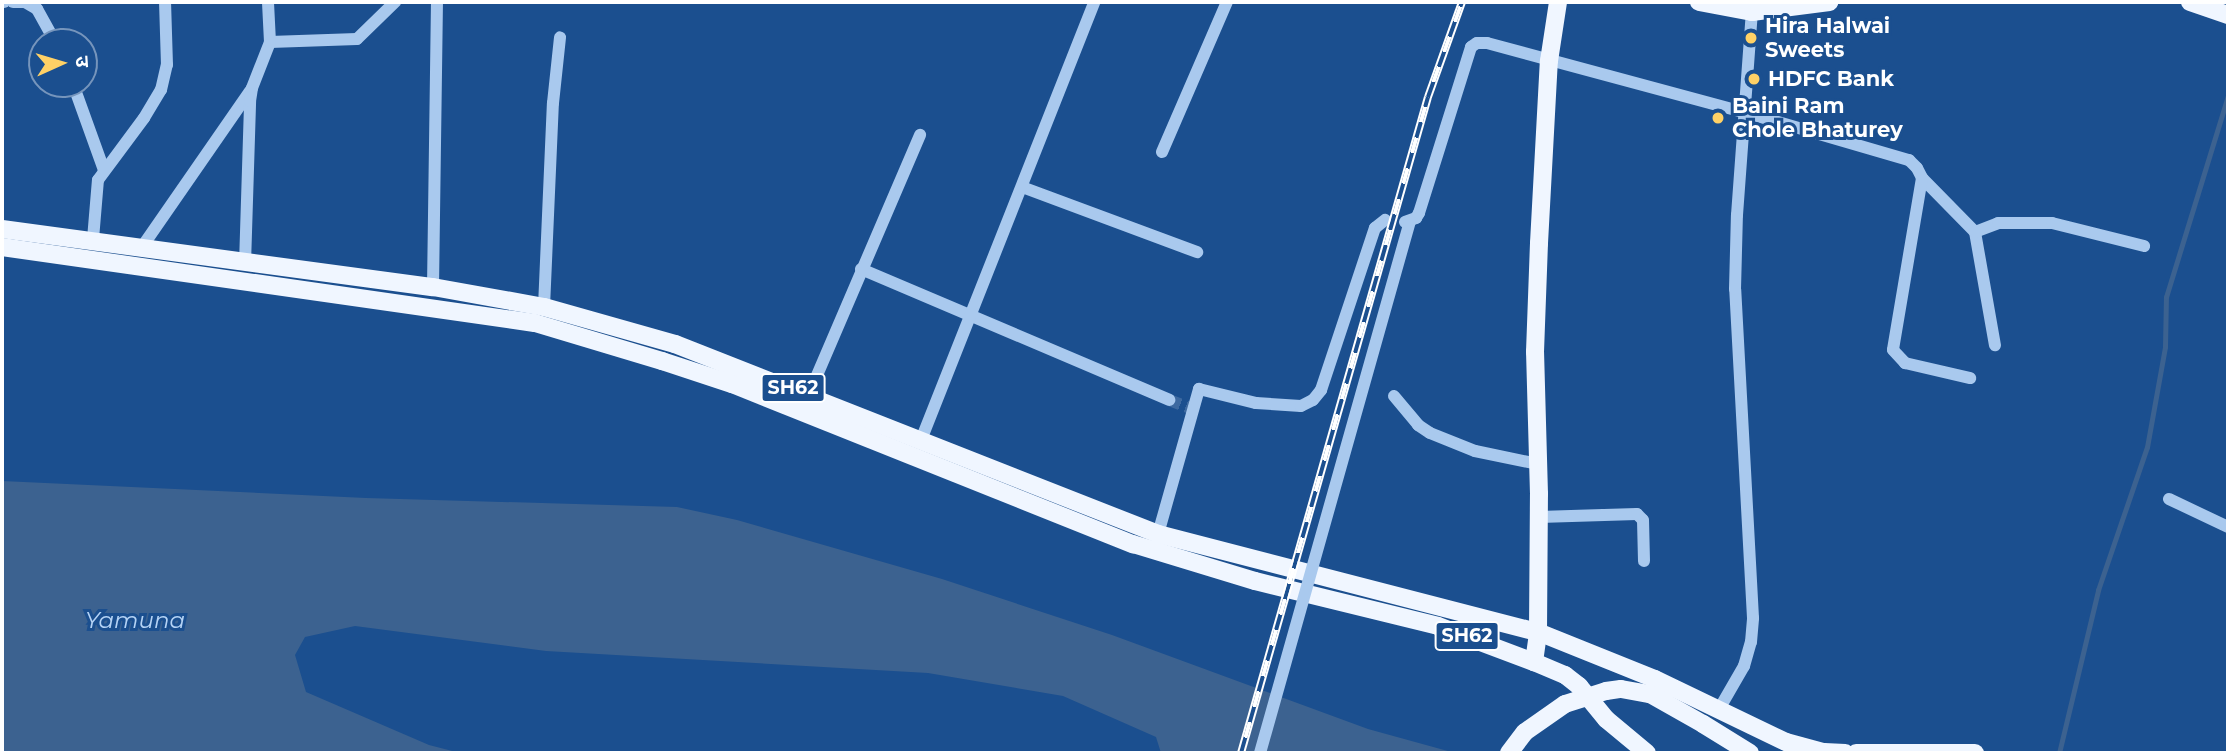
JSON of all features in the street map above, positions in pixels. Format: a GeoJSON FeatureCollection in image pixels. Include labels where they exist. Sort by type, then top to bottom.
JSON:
{"type":"FeatureCollection","features":[{"type":"Feature","properties":{"kind":"main road"},"geometry":{"type":"LineString","coordinates":[[1534,662],[1538,632],[1539,517],[1535,352],[1549,61],[1558,2]]}},
{"type":"Feature","properties":{"kind":"main road"},"geometry":{"type":"LineString","coordinates":[[1699,2],[1752,12],[1829,2]]}},
{"type":"Feature","properties":{"kind":"main road"},"geometry":{"type":"LineString","coordinates":[[2190,2],[2228,15]]}},
{"type":"Feature","properties":{"kind":"main road","name":"SH62"},"geometry":{"type":"LineString","coordinates":[[2,229],[93,239],[245,264],[433,287],[544,307],[676,344],[809,394],[1158,534],[1538,632],[1656,679],[1786,742],[1824,752],[1845,753]]}},
{"type":"Feature","properties":{"kind":"main road","name":"SH62"},"geometry":{"type":"LineString","coordinates":[[2,247],[535,323],[732,384],[1133,544],[1255,582],[1438,626],[1534,662],[1565,675],[1579,686],[1606,719],[1647,753]]}},
{"type":"Feature","properties":{"kind":"main road"},"geometry":{"type":"LineString","coordinates":[[1509,753],[1525,732],[1565,704],[1621,689],[1650,694],[1750,753]]}},
{"type":"Feature","properties":{"kind":"main road"},"geometry":{"type":"LineString","coordinates":[[1856,753],[1975,753]]}},
{"type":"Feature","properties":{"kind":"street"},"geometry":{"type":"LineString","coordinates":[[13,2],[24,2],[37,9],[47,28]]}},
{"type":"Feature","properties":{"kind":"street"},"geometry":{"type":"LineString","coordinates":[[93,239],[95,191],[104,170],[144,118],[161,90],[167,65],[164,2]]}},
{"type":"Feature","properties":{"kind":"street"},"geometry":{"type":"LineString","coordinates":[[142,247],[252,88],[270,43],[268,2]]}},
{"type":"Feature","properties":{"kind":"street"},"geometry":{"type":"LineString","coordinates":[[270,43],[350,42],[370,29],[395,2]]}},
{"type":"Feature","properties":{"kind":"street"},"geometry":{"type":"LineString","coordinates":[[433,287],[437,2]]}},
{"type":"Feature","properties":{"kind":"street"},"geometry":{"type":"LineString","coordinates":[[921,440],[1094,2]]}},
{"type":"Feature","properties":{"kind":"street"},"geometry":{"type":"LineString","coordinates":[[1162,152],[1227,2]]}},
{"type":"Feature","properties":{"kind":"street"},"geometry":{"type":"LineString","coordinates":[[1718,710],[1744,666],[1751,642],[1753,618],[1735,289],[1737,215],[1747,113],[1752,12]]}},
{"type":"Feature","properties":{"kind":"street"},"geometry":{"type":"LineString","coordinates":[[544,307],[553,103],[560,37]]}},
{"type":"Feature","properties":{"kind":"street"},"geometry":{"type":"LineString","coordinates":[[1260,753],[1407,221],[1419,213],[1471,47],[1487,43],[1909,159],[1922,178],[1975,232],[1995,345]]}},
{"type":"Feature","properties":{"kind":"street"},"geometry":{"type":"LineString","coordinates":[[245,264],[252,88]]}},
{"type":"Feature","properties":{"kind":"street"},"geometry":{"type":"LineString","coordinates":[[78,98],[104,170]]}},
{"type":"Feature","properties":{"kind":"street"},"geometry":{"type":"LineString","coordinates":[[809,394],[920,135]]}},
{"type":"Feature","properties":{"kind":"street"},"geometry":{"type":"LineString","coordinates":[[1922,178],[1893,350],[1905,363],[1970,378]]}},
{"type":"Feature","properties":{"kind":"street"},"geometry":{"type":"LineString","coordinates":[[1022,187],[1197,252]]}},
{"type":"Feature","properties":{"kind":"street"},"geometry":{"type":"LineString","coordinates":[[1158,534],[1199,389],[1256,403],[1301,406],[1313,400],[1321,390],[1375,229],[1385,220]]}},
{"type":"Feature","properties":{"kind":"street"},"geometry":{"type":"LineString","coordinates":[[1975,232],[1998,223],[2052,223],[2144,246]]}},
{"type":"Feature","properties":{"kind":"street"},"geometry":{"type":"LineString","coordinates":[[861,269],[1169,400]]}},
{"type":"Feature","properties":{"kind":"street"},"geometry":{"type":"LineString","coordinates":[[1394,396],[1418,425],[1430,433],[1475,451],[1538,464]]}},
{"type":"Feature","properties":{"kind":"street"},"geometry":{"type":"LineString","coordinates":[[2169,499],[2228,527]]}},
{"type":"Feature","properties":{"kind":"street"},"geometry":{"type":"LineString","coordinates":[[1539,517],[1637,514],[1643,520],[1644,561]]}},
{"type":"Feature","properties":{"kind":"water","name":"Yamuna"},"geometry":{"type":"Polygon","coordinates":[[[2,481],[366,498],[677,507],[737,520],[942,579],[1112,635],[1368,729],[1455,753],[1161,753],[1156,737],[1063,696],[928,673],[546,651],[355,626],[305,637],[295,655],[306,692],[429,745],[460,753],[2,753],[2,481]]]}},
{"type":"Feature","properties":{"kind":"waterway"},"geometry":{"type":"LineString","coordinates":[[2059,753],[2098,590],[2147,447],[2165,347],[2166,297],[2228,96]]}},
{"type":"Feature","properties":{"kind":"tunnel"},"geometry":{"type":"LineString","coordinates":[[1169,400],[1192,409]]}},
{"type":"Feature","properties":{"kind":"railway"},"geometry":{"type":"LineString","coordinates":[[1241,753],[1428,97],[1462,2]]}},
{"type":"Feature","properties":{"kind":"place","name":"Hira Halwai Sweets"},"geometry":{"type":"Point","coordinates":[1751,38]}},
{"type":"Feature","properties":{"kind":"place","name":"HDFC Bank"},"geometry":{"type":"Point","coordinates":[1754,79]}},
{"type":"Feature","properties":{"kind":"place","name":"Baini Ram Chole Bhaturey"},"geometry":{"type":"Point","coordinates":[1718,118]}}]}
